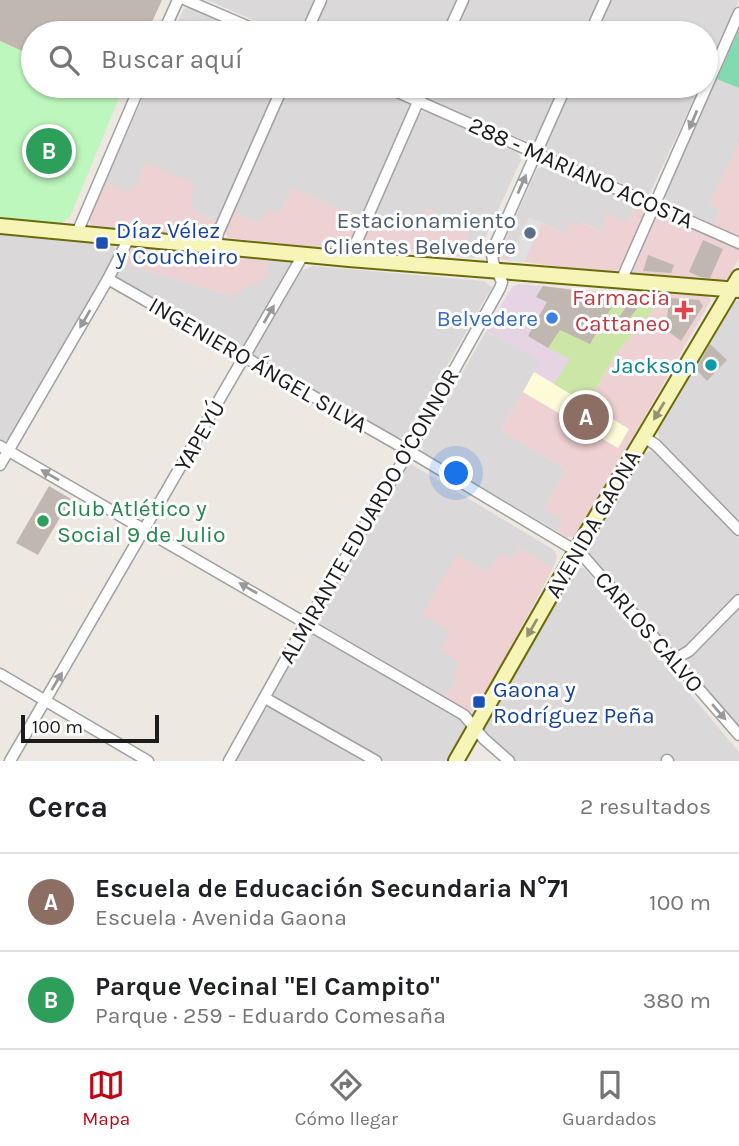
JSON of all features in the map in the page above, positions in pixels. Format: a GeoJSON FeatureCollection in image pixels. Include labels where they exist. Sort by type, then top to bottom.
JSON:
{"type":"FeatureCollection","features":[{"type":"Feature","properties":{"kind":"main road"},"geometry":{"type":"LineString","coordinates":[[0,226],[303,255],[621,281],[737,285]]}},
{"type":"Feature","properties":{"kind":"main road","name":"AVENIDA GAONA"},"geometry":{"type":"LineString","coordinates":[[456,761],[576,551],[737,285]]}},
{"type":"Feature","properties":{"kind":"street"},"geometry":{"type":"LineString","coordinates":[[168,21],[178,0]]}},
{"type":"Feature","properties":{"kind":"street"},"geometry":{"type":"LineString","coordinates":[[186,0],[236,21]]}},
{"type":"Feature","properties":{"kind":"street"},"geometry":{"type":"LineString","coordinates":[[311,21],[321,0]]}},
{"type":"Feature","properties":{"kind":"street"},"geometry":{"type":"LineString","coordinates":[[453,21],[463,0]]}},
{"type":"Feature","properties":{"kind":"street"},"geometry":{"type":"LineString","coordinates":[[595,21],[605,0]]}},
{"type":"Feature","properties":{"kind":"street"},"geometry":{"type":"LineString","coordinates":[[718,62],[739,13]]}},
{"type":"Feature","properties":{"kind":"street"},"geometry":{"type":"LineString","coordinates":[[77,233],[136,98]]}},
{"type":"Feature","properties":{"kind":"street"},"geometry":{"type":"LineString","coordinates":[[216,246],[218,233],[278,98]]}},
{"type":"Feature","properties":{"kind":"street","name":"288 - MARIANO ACOSTA"},"geometry":{"type":"LineString","coordinates":[[412,98],[739,243]]}},
{"type":"Feature","properties":{"kind":"street"},"geometry":{"type":"LineString","coordinates":[[349,259],[420,98]]}},
{"type":"Feature","properties":{"kind":"street","name":"ALMIRANTE EDUARDO O'CONNOR"},"geometry":{"type":"LineString","coordinates":[[229,761],[500,288],[502,282],[493,262],[492,252],[561,98]]}},
{"type":"Feature","properties":{"kind":"street"},"geometry":{"type":"LineString","coordinates":[[621,281],[702,98]]}},
{"type":"Feature","properties":{"kind":"street"},"geometry":{"type":"LineString","coordinates":[[0,466],[4,448],[108,279],[129,238]]}},
{"type":"Feature","properties":{"kind":"street","name":"YAPEYÚ"},"geometry":{"type":"LineString","coordinates":[[10,761],[303,255]]}},
{"type":"Feature","properties":{"kind":"street","name":"INGENIERO ÁNGEL SILVA"},"geometry":{"type":"LineString","coordinates":[[108,279],[409,450]]}},
{"type":"Feature","properties":{"kind":"street"},"geometry":{"type":"LineString","coordinates":[[644,437],[656,445],[739,530]]}},
{"type":"Feature","properties":{"kind":"street"},"geometry":{"type":"LineString","coordinates":[[4,448],[464,715],[484,739],[509,761]]}},
{"type":"Feature","properties":{"kind":"street","name":"CARLOS CALVO"},"geometry":{"type":"LineString","coordinates":[[409,450],[576,551],[739,735]]}},
{"type":"Feature","properties":{"kind":"street"},"geometry":{"type":"LineString","coordinates":[[673,660],[689,651],[739,600]]}},
{"type":"Feature","properties":{"kind":"street"},"geometry":{"type":"LineString","coordinates":[[0,674],[148,761]]}},
{"type":"Feature","properties":{"kind":"street"},"geometry":{"type":"LineString","coordinates":[[265,698],[376,761]]}},
{"type":"Feature","properties":{"kind":"shaded area"},"geometry":{"type":"Polygon","coordinates":[[[207,0],[739,0],[718,46],[718,21],[255,21],[207,0]]]}},
{"type":"Feature","properties":{"kind":"shaded area"},"geometry":{"type":"Polygon","coordinates":[[[192,6],[227,21],[178,21],[184,9],[192,6]]]}},
{"type":"Feature","properties":{"kind":"shaded area"},"geometry":{"type":"Polygon","coordinates":[[[739,25],[739,142],[709,204],[720,209],[713,226],[669,206],[665,194],[707,98],[718,98],[718,73],[739,25]]]}},
{"type":"Feature","properties":{"kind":"shaded area"},"geometry":{"type":"Polygon","coordinates":[[[143,98],[274,98],[219,223],[192,209],[145,162],[138,186],[130,194],[105,183],[143,98]]]}},
{"type":"Feature","properties":{"kind":"shaded area"},"geometry":{"type":"Polygon","coordinates":[[[281,98],[397,98],[410,104],[410,110],[360,219],[292,188],[279,213],[260,224],[231,211],[281,98]]]}},
{"type":"Feature","properties":{"kind":"shaded area"},"geometry":{"type":"Polygon","coordinates":[[[428,98],[694,98],[649,195],[428,98]]]}},
{"type":"Feature","properties":{"kind":"shaded area"},"geometry":{"type":"Polygon","coordinates":[[[425,110],[518,153],[521,160],[474,258],[459,256],[470,230],[450,228],[434,221],[437,213],[427,209],[421,219],[402,220],[388,229],[369,220],[417,116],[425,110]]]}},
{"type":"Feature","properties":{"kind":"shaded area"},"geometry":{"type":"Polygon","coordinates":[[[739,142],[739,238],[713,226],[720,209],[709,204],[739,142]]]}},
{"type":"Feature","properties":{"kind":"shaded area"},"geometry":{"type":"Polygon","coordinates":[[[144,162],[193,183],[192,209],[219,223],[213,236],[206,238],[96,228],[91,225],[89,218],[105,183],[130,193],[132,187],[138,186],[144,162]]]}},
{"type":"Feature","properties":{"kind":"shaded area"},"geometry":{"type":"Polygon","coordinates":[[[541,167],[637,203],[627,223],[600,231],[583,223],[565,233],[530,218],[517,243],[506,238],[537,169],[541,167]]]}},
{"type":"Feature","properties":{"kind":"shaded area"},"geometry":{"type":"Polygon","coordinates":[[[292,188],[360,219],[348,246],[340,250],[229,238],[226,235],[224,229],[231,211],[260,224],[268,209],[279,213],[292,188]]]}},
{"type":"Feature","properties":{"kind":"shaded area"},"geometry":{"type":"Polygon","coordinates":[[[637,203],[646,209],[647,213],[621,266],[614,273],[500,259],[506,238],[517,243],[529,218],[565,233],[571,221],[600,231],[606,214],[627,223],[637,203]]]}},
{"type":"Feature","properties":{"kind":"shaded area"},"geometry":{"type":"Polygon","coordinates":[[[426,209],[437,213],[435,221],[450,228],[453,224],[470,231],[459,256],[366,247],[363,242],[369,220],[387,228],[393,217],[402,220],[406,213],[421,219],[426,209]]]}},
{"type":"Feature","properties":{"kind":"shaded area"},"geometry":{"type":"Polygon","coordinates":[[[659,215],[739,247],[739,258],[728,278],[720,284],[635,274],[632,269],[653,221],[659,215]]]}},
{"type":"Feature","properties":{"kind":"shaded area","name":"Estacionamiento Clientes Belvedere"},"geometry":{"type":"Polygon","coordinates":[[[529,218],[542,223],[524,262],[509,260],[529,218]]]}},
{"type":"Feature","properties":{"kind":"shaded area"},"geometry":{"type":"Polygon","coordinates":[[[0,232],[111,242],[116,254],[11,437],[3,442],[0,440],[0,232]]]}},
{"type":"Feature","properties":{"kind":"shaded area"},"geometry":{"type":"Polygon","coordinates":[[[138,246],[269,258],[267,277],[231,296],[122,263],[131,249],[138,246]]]}},
{"type":"Feature","properties":{"kind":"shaded area"},"geometry":{"type":"Polygon","coordinates":[[[269,258],[291,260],[293,263],[244,348],[240,349],[115,278],[122,263],[231,296],[269,258]]]}},
{"type":"Feature","properties":{"kind":"shaded area"},"geometry":{"type":"Polygon","coordinates":[[[313,266],[484,281],[492,287],[406,437],[397,437],[253,357],[252,354],[302,270],[313,266]]]}},
{"type":"Feature","properties":{"kind":"shaded area"},"geometry":{"type":"Polygon","coordinates":[[[519,284],[595,291],[549,348],[571,359],[554,384],[534,372],[540,361],[486,331],[512,287],[519,284]]]}},
{"type":"Feature","properties":{"kind":"shaded area"},"geometry":{"type":"Polygon","coordinates":[[[666,294],[708,296],[711,300],[578,533],[573,537],[565,537],[557,531],[562,520],[543,509],[567,470],[501,430],[523,392],[618,448],[629,429],[587,404],[615,355],[666,294]]]}},
{"type":"Feature","properties":{"kind":"shaded area"},"geometry":{"type":"Polygon","coordinates":[[[739,300],[739,525],[661,442],[657,431],[727,309],[731,303],[739,300]]]}},
{"type":"Feature","properties":{"kind":"shaded area"},"geometry":{"type":"Polygon","coordinates":[[[486,331],[541,361],[501,430],[567,470],[543,509],[563,520],[557,531],[424,453],[422,444],[486,331]]]}},
{"type":"Feature","properties":{"kind":"shaded area"},"geometry":{"type":"Polygon","coordinates":[[[534,372],[629,429],[618,448],[523,392],[534,372]]]}},
{"type":"Feature","properties":{"kind":"shaded area"},"geometry":{"type":"Polygon","coordinates":[[[652,450],[739,539],[739,593],[679,654],[672,653],[589,554],[589,549],[643,455],[652,450]]]}},
{"type":"Feature","properties":{"kind":"shaded area"},"geometry":{"type":"Polygon","coordinates":[[[411,464],[554,550],[557,557],[553,568],[519,548],[512,559],[488,572],[456,555],[450,632],[460,661],[457,679],[445,697],[316,621],[316,616],[406,465],[411,464]]]}},
{"type":"Feature","properties":{"kind":"shaded area"},"geometry":{"type":"Polygon","coordinates":[[[519,548],[553,568],[478,708],[471,712],[445,697],[457,679],[453,675],[460,662],[440,649],[450,632],[422,615],[456,555],[488,572],[500,553],[512,559],[519,548]]]}},
{"type":"Feature","properties":{"kind":"shaded area"},"geometry":{"type":"Polygon","coordinates":[[[577,568],[584,568],[739,752],[739,761],[515,761],[487,736],[484,726],[577,568]]]}},
{"type":"Feature","properties":{"kind":"shaded area"},"geometry":{"type":"Polygon","coordinates":[[[739,605],[739,728],[685,663],[739,605]]]}},
{"type":"Feature","properties":{"kind":"shaded area"},"geometry":{"type":"Polygon","coordinates":[[[310,632],[462,717],[466,729],[447,761],[384,761],[277,699],[272,692],[310,632]]]}},
{"type":"Feature","properties":{"kind":"shaded area"},"geometry":{"type":"Polygon","coordinates":[[[268,707],[274,707],[366,761],[233,761],[268,707]]]}},
{"type":"Feature","properties":{"kind":"green space"},"geometry":{"type":"Polygon","coordinates":[[[739,30],[739,88],[718,79],[739,30]]]}},
{"type":"Feature","properties":{"kind":"green space"},"geometry":{"type":"Polygon","coordinates":[[[0,41],[21,51],[21,98],[119,98],[70,217],[60,224],[0,217],[0,41]]]}},
{"type":"Feature","properties":{"kind":"green space"},"geometry":{"type":"Polygon","coordinates":[[[620,293],[634,296],[619,317],[626,323],[646,297],[663,298],[615,355],[587,404],[554,384],[570,359],[548,348],[560,329],[620,293]]]}},
{"type":"Feature","properties":{"kind":"building"},"geometry":{"type":"Polygon","coordinates":[[[0,0],[162,0],[152,21],[21,21],[21,51],[0,41],[0,0]]]}},
{"type":"Feature","properties":{"kind":"building"},"geometry":{"type":"Polygon","coordinates":[[[703,240],[723,249],[710,278],[689,272],[703,240]]]}},
{"type":"Feature","properties":{"kind":"building"},"geometry":{"type":"Polygon","coordinates":[[[648,255],[674,265],[671,273],[643,271],[648,255]]]}},
{"type":"Feature","properties":{"kind":"building"},"geometry":{"type":"Polygon","coordinates":[[[543,286],[620,293],[590,344],[560,330],[548,348],[528,336],[547,302],[536,297],[543,286]]]}},
{"type":"Feature","properties":{"kind":"building"},"geometry":{"type":"Polygon","coordinates":[[[634,296],[646,297],[626,323],[619,317],[634,296]]]}},
{"type":"Feature","properties":{"kind":"building"},"geometry":{"type":"Polygon","coordinates":[[[669,298],[699,300],[703,306],[681,341],[661,326],[667,320],[669,298]]]}},
{"type":"Feature","properties":{"kind":"building","name":"Jackson"},"geometry":{"type":"Polygon","coordinates":[[[710,344],[727,360],[707,381],[696,369],[710,344]]]}},
{"type":"Feature","properties":{"kind":"building","name":"Club Atlético y Social 9 de Julio"},"geometry":{"type":"Polygon","coordinates":[[[49,486],[71,499],[38,555],[16,543],[49,486]]]}},
{"type":"Feature","properties":{"kind":"place","name":"Parque Vecinal \"El Campito\""},"geometry":{"type":"Point","coordinates":[49,151]}},
{"type":"Feature","properties":{"kind":"place","name":"Estacionamiento Clientes Belvedere"},"geometry":{"type":"Point","coordinates":[530,233]}},
{"type":"Feature","properties":{"kind":"place","name":"Díaz Vélez y Coucheiro"},"geometry":{"type":"Point","coordinates":[102,243]}},
{"type":"Feature","properties":{"kind":"place","name":"Farmacia Cattaneo"},"geometry":{"type":"Point","coordinates":[684,310]}},
{"type":"Feature","properties":{"kind":"place","name":"Belvedere"},"geometry":{"type":"Point","coordinates":[552,318]}},
{"type":"Feature","properties":{"kind":"place","name":"Jackson"},"geometry":{"type":"Point","coordinates":[711,365]}},
{"type":"Feature","properties":{"kind":"place","name":"Escuela de Educación Secundaria N°71"},"geometry":{"type":"Point","coordinates":[586,417]}},
{"type":"Feature","properties":{"kind":"place","name":"Club Atlético y Social 9 de Julio"},"geometry":{"type":"Point","coordinates":[43,521]}},
{"type":"Feature","properties":{"kind":"place","name":"Gaona y Rodríguez Peña"},"geometry":{"type":"Point","coordinates":[479,702]}}]}
